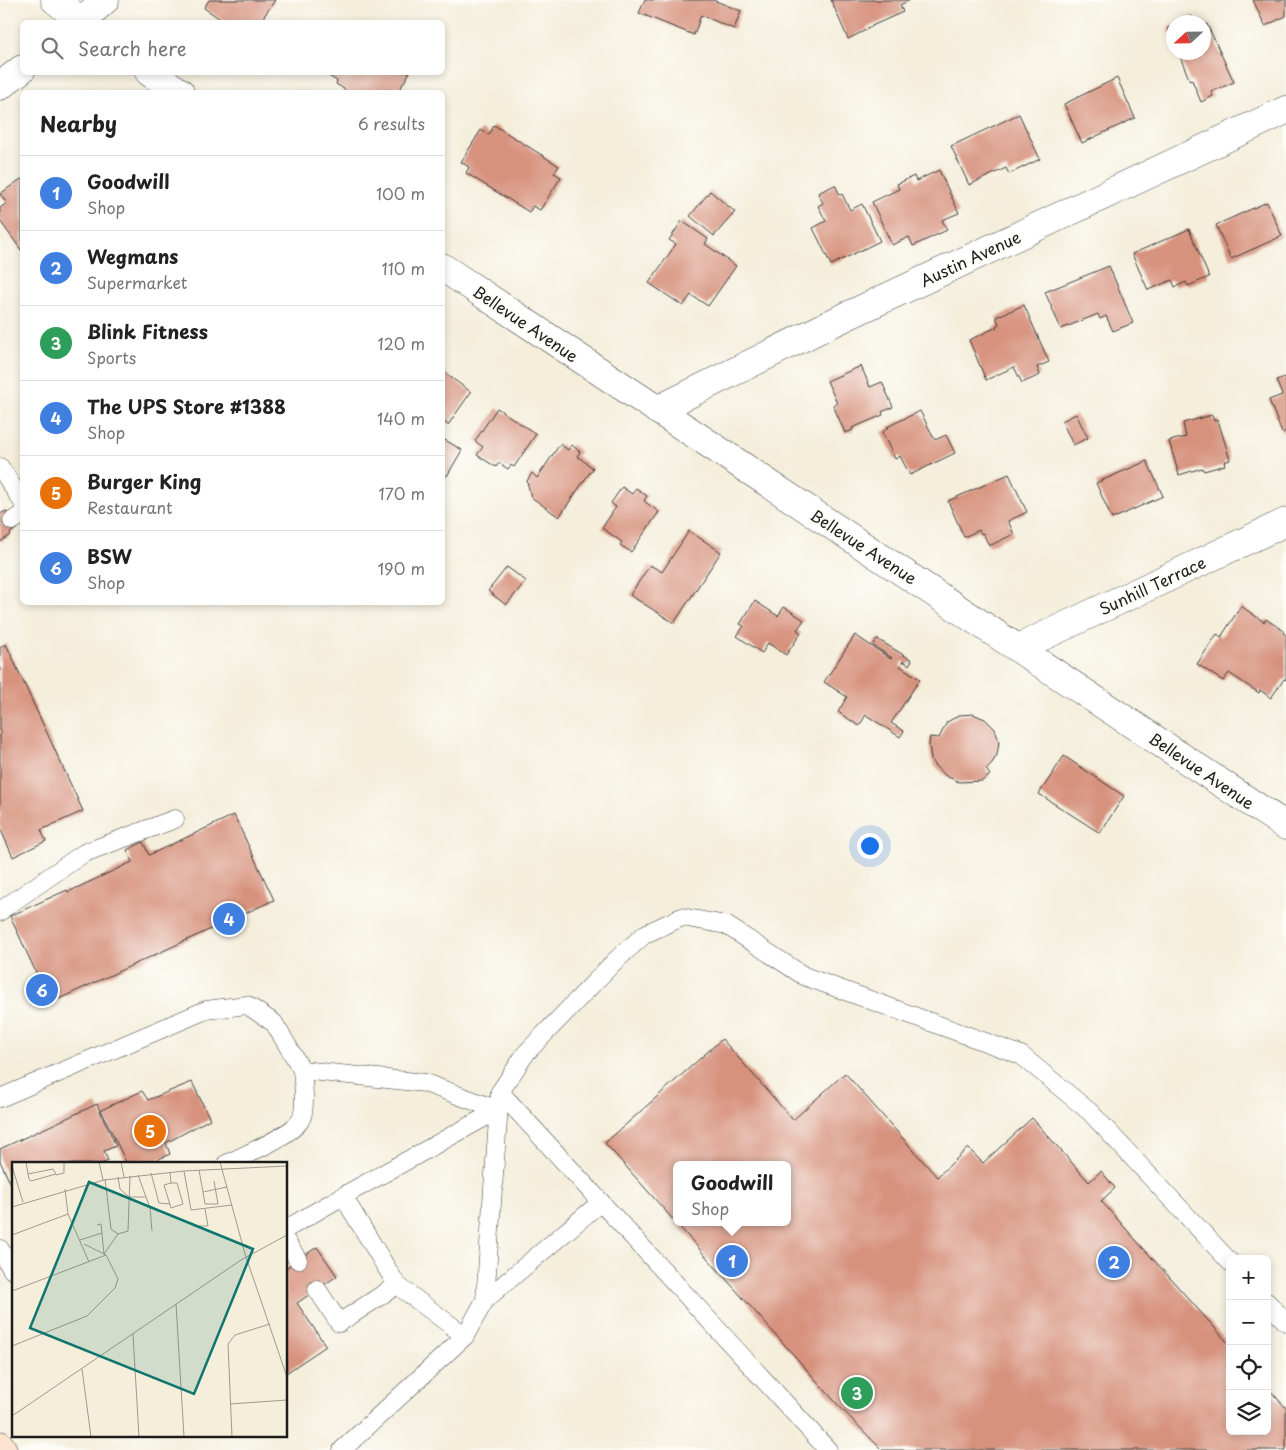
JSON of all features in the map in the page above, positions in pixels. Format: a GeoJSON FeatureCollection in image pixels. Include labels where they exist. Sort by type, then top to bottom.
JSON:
{"type":"FeatureCollection","features":[{"type":"Feature","properties":{"kind":"main road"},"geometry":{"type":"LineString","coordinates":[[0,1445],[3,1450]]}},
{"type":"Feature","properties":{"kind":"street"},"geometry":{"type":"LineString","coordinates":[[55,0],[79,20]]}},
{"type":"Feature","properties":{"kind":"street"},"geometry":{"type":"LineString","coordinates":[[83,20],[106,0]]}},
{"type":"Feature","properties":{"kind":"street"},"geometry":{"type":"LineString","coordinates":[[0,86],[20,71]]}},
{"type":"Feature","properties":{"kind":"street"},"geometry":{"type":"LineString","coordinates":[[154,75],[177,90]]}},
{"type":"Feature","properties":{"kind":"street","name":"Austin Avenue"},"geometry":{"type":"LineString","coordinates":[[657,410],[839,320],[1286,110]]}},
{"type":"Feature","properties":{"kind":"street","name":"Bellevue Avenue"},"geometry":{"type":"LineString","coordinates":[[445,269],[1286,826]]}},
{"type":"Feature","properties":{"kind":"street","name":"Sunhill Terrace"},"geometry":{"type":"LineString","coordinates":[[1018,648],[1286,522]]}},
{"type":"Feature","properties":{"kind":"lane"},"geometry":{"type":"LineString","coordinates":[[0,466],[20,498]]}},
{"type":"Feature","properties":{"kind":"lane"},"geometry":{"type":"LineString","coordinates":[[0,912],[84,854],[174,819]]}},
{"type":"Feature","properties":{"kind":"lane"},"geometry":{"type":"LineString","coordinates":[[484,1300],[500,1092],[526,1053],[616,961],[645,934],[682,918],[726,925],[804,976],[1021,1054],[1090,1112],[1226,1258]]}},
{"type":"Feature","properties":{"kind":"lane"},"geometry":{"type":"LineString","coordinates":[[0,1098],[206,1010],[247,1005],[274,1023],[302,1070],[304,1098],[301,1120],[287,1133],[230,1162]]}},
{"type":"Feature","properties":{"kind":"lane"},"geometry":{"type":"LineString","coordinates":[[302,1070],[424,1083],[498,1110]]}},
{"type":"Feature","properties":{"kind":"lane"},"geometry":{"type":"LineString","coordinates":[[500,1092],[828,1450]]}},
{"type":"Feature","properties":{"kind":"lane"},"geometry":{"type":"LineString","coordinates":[[288,1228],[498,1110]]}},
{"type":"Feature","properties":{"kind":"lane"},"geometry":{"type":"LineString","coordinates":[[343,1196],[397,1285],[465,1336]]}},
{"type":"Feature","properties":{"kind":"lane"},"geometry":{"type":"LineString","coordinates":[[342,1450],[465,1336],[484,1300],[600,1202]]}},
{"type":"Feature","properties":{"kind":"lane"},"geometry":{"type":"LineString","coordinates":[[288,1244],[298,1260]]}},
{"type":"Feature","properties":{"kind":"lane"},"geometry":{"type":"LineString","coordinates":[[0,1249],[8,1272]]}},
{"type":"Feature","properties":{"kind":"lane"},"geometry":{"type":"LineString","coordinates":[[317,1289],[339,1323],[397,1285]]}},
{"type":"Feature","properties":{"kind":"lane"},"geometry":{"type":"LineString","coordinates":[[1271,1306],[1286,1322]]}},
{"type":"Feature","properties":{"kind":"building"},"geometry":{"type":"Polygon","coordinates":[[[209,0],[275,0],[261,20],[222,20],[204,8],[209,0]]]}},
{"type":"Feature","properties":{"kind":"building"},"geometry":{"type":"Polygon","coordinates":[[[645,0],[713,0],[741,11],[734,29],[701,15],[694,35],[639,13],[645,0]]]}},
{"type":"Feature","properties":{"kind":"building"},"geometry":{"type":"Polygon","coordinates":[[[831,0],[910,0],[900,5],[903,12],[867,28],[848,39],[831,0]]]}},
{"type":"Feature","properties":{"kind":"building"},"geometry":{"type":"Polygon","coordinates":[[[1253,0],[1286,0],[1286,16],[1265,26],[1253,0]]]}},
{"type":"Feature","properties":{"kind":"building"},"geometry":{"type":"Polygon","coordinates":[[[1211,33],[1234,82],[1211,92],[1213,96],[1201,102],[1192,80],[1190,81],[1181,60],[1211,60],[1211,33]]]}},
{"type":"Feature","properties":{"kind":"building"},"geometry":{"type":"Polygon","coordinates":[[[327,75],[408,75],[399,90],[346,90],[336,84],[337,81],[327,75]]]}},
{"type":"Feature","properties":{"kind":"building"},"geometry":{"type":"Polygon","coordinates":[[[1117,78],[1135,118],[1082,143],[1064,104],[1117,78]]]}},
{"type":"Feature","properties":{"kind":"building"},"geometry":{"type":"Polygon","coordinates":[[[1019,114],[1040,159],[1009,174],[1006,168],[969,185],[951,146],[1019,114]]]}},
{"type":"Feature","properties":{"kind":"building"},"geometry":{"type":"Polygon","coordinates":[[[494,125],[559,166],[554,173],[561,177],[540,210],[533,206],[529,212],[466,173],[469,167],[461,162],[481,130],[489,135],[494,125]]]}},
{"type":"Feature","properties":{"kind":"building"},"geometry":{"type":"Polygon","coordinates":[[[939,170],[959,213],[942,220],[947,230],[913,246],[909,237],[892,245],[872,202],[899,189],[897,184],[914,176],[916,181],[939,170]]]}},
{"type":"Feature","properties":{"kind":"building"},"geometry":{"type":"Polygon","coordinates":[[[20,180],[20,248],[0,221],[0,208],[7,203],[0,194],[20,180]]]}},
{"type":"Feature","properties":{"kind":"building"},"geometry":{"type":"Polygon","coordinates":[[[835,185],[850,210],[862,204],[880,241],[831,265],[813,228],[826,221],[818,206],[823,203],[818,193],[835,185]]]}},
{"type":"Feature","properties":{"kind":"building"},"geometry":{"type":"Polygon","coordinates":[[[710,191],[735,212],[714,236],[690,216],[710,191]]]}},
{"type":"Feature","properties":{"kind":"building"},"geometry":{"type":"Polygon","coordinates":[[[1267,202],[1282,236],[1231,259],[1216,225],[1267,202]]]}},
{"type":"Feature","properties":{"kind":"building"},"geometry":{"type":"Polygon","coordinates":[[[682,221],[708,239],[705,244],[736,266],[708,306],[691,295],[683,306],[649,283],[676,244],[669,240],[682,221]]]}},
{"type":"Feature","properties":{"kind":"building"},"geometry":{"type":"Polygon","coordinates":[[[1189,229],[1209,277],[1188,286],[1186,282],[1175,287],[1172,280],[1148,290],[1132,254],[1189,229]]]}},
{"type":"Feature","properties":{"kind":"building"},"geometry":{"type":"Polygon","coordinates":[[[1109,266],[1133,323],[1113,331],[1106,316],[1100,319],[1098,314],[1061,329],[1045,292],[1109,266]]]}},
{"type":"Feature","properties":{"kind":"building"},"geometry":{"type":"Polygon","coordinates":[[[1024,305],[1049,362],[1037,367],[1040,375],[1022,383],[1014,367],[986,380],[969,340],[997,327],[999,324],[996,317],[1024,305]]]}},
{"type":"Feature","properties":{"kind":"building"},"geometry":{"type":"Polygon","coordinates":[[[861,366],[870,387],[882,382],[893,407],[882,412],[883,415],[852,428],[853,430],[845,433],[833,405],[837,403],[827,381],[861,366]]]}},
{"type":"Feature","properties":{"kind":"building"},"geometry":{"type":"Polygon","coordinates":[[[445,373],[471,392],[448,425],[445,423],[445,373]]]}},
{"type":"Feature","properties":{"kind":"building"},"geometry":{"type":"Polygon","coordinates":[[[1286,377],[1286,431],[1282,433],[1269,400],[1282,395],[1276,380],[1286,377]]]}},
{"type":"Feature","properties":{"kind":"building"},"geometry":{"type":"Polygon","coordinates":[[[497,408],[536,434],[514,467],[511,465],[508,469],[499,463],[496,467],[477,455],[483,447],[475,441],[497,408]]]}},
{"type":"Feature","properties":{"kind":"building"},"geometry":{"type":"Polygon","coordinates":[[[920,411],[935,440],[946,435],[955,453],[910,475],[900,456],[895,459],[882,432],[889,428],[887,427],[920,411]]]}},
{"type":"Feature","properties":{"kind":"building"},"geometry":{"type":"Polygon","coordinates":[[[1076,414],[1088,438],[1073,445],[1062,421],[1076,414]]]}},
{"type":"Feature","properties":{"kind":"building"},"geometry":{"type":"Polygon","coordinates":[[[1212,415],[1214,421],[1218,420],[1230,460],[1224,462],[1225,465],[1204,471],[1202,468],[1179,475],[1169,441],[1186,437],[1183,423],[1212,415]]]}},
{"type":"Feature","properties":{"kind":"building"},"geometry":{"type":"Polygon","coordinates":[[[445,440],[462,450],[447,476],[445,475],[445,440]]]}},
{"type":"Feature","properties":{"kind":"building"},"geometry":{"type":"Polygon","coordinates":[[[560,444],[568,450],[572,445],[580,452],[577,456],[593,468],[559,517],[531,497],[527,481],[532,473],[537,478],[560,444]]]}},
{"type":"Feature","properties":{"kind":"building"},"geometry":{"type":"Polygon","coordinates":[[[1147,461],[1163,496],[1112,519],[1096,483],[1147,461]]]}},
{"type":"Feature","properties":{"kind":"building"},"geometry":{"type":"Polygon","coordinates":[[[1009,474],[1027,512],[1008,521],[1014,534],[989,546],[983,533],[981,534],[979,530],[964,537],[948,501],[1009,474]]]}},
{"type":"Feature","properties":{"kind":"building"},"geometry":{"type":"Polygon","coordinates":[[[622,487],[632,494],[636,488],[647,496],[644,501],[659,512],[631,552],[620,545],[622,542],[602,528],[616,507],[611,503],[622,487]]]}},
{"type":"Feature","properties":{"kind":"building"},"geometry":{"type":"Polygon","coordinates":[[[6,511],[16,529],[10,533],[11,535],[0,542],[0,514],[6,511]]]}},
{"type":"Feature","properties":{"kind":"building"},"geometry":{"type":"Polygon","coordinates":[[[689,531],[721,552],[674,623],[630,595],[650,565],[662,572],[689,531]]]}},
{"type":"Feature","properties":{"kind":"building"},"geometry":{"type":"Polygon","coordinates":[[[507,567],[526,581],[506,605],[488,591],[507,567]]]}},
{"type":"Feature","properties":{"kind":"building"},"geometry":{"type":"Polygon","coordinates":[[[755,601],[778,616],[784,607],[804,620],[797,630],[801,633],[786,655],[768,643],[762,653],[737,636],[744,626],[740,624],[755,601]]]}},
{"type":"Feature","properties":{"kind":"building"},"geometry":{"type":"Polygon","coordinates":[[[1241,606],[1264,622],[1266,619],[1284,631],[1283,633],[1286,635],[1286,680],[1284,679],[1271,698],[1260,690],[1259,693],[1229,673],[1223,681],[1197,664],[1217,634],[1221,637],[1241,606]]]}},
{"type":"Feature","properties":{"kind":"building"},"geometry":{"type":"Polygon","coordinates":[[[855,635],[891,659],[873,645],[877,639],[912,660],[909,665],[903,661],[900,666],[920,679],[891,723],[904,731],[900,737],[866,715],[859,726],[838,712],[847,697],[824,682],[855,635]]]}},
{"type":"Feature","properties":{"kind":"building"},"geometry":{"type":"Polygon","coordinates":[[[6,644],[83,811],[41,830],[46,841],[13,857],[0,828],[0,647],[6,644]]]}},
{"type":"Feature","properties":{"kind":"building"},"geometry":{"type":"Polygon","coordinates":[[[973,714],[985,719],[995,729],[999,742],[997,755],[986,769],[990,775],[982,781],[959,782],[946,776],[934,765],[929,745],[930,737],[939,738],[947,722],[960,715],[973,714]]]}},
{"type":"Feature","properties":{"kind":"building"},"geometry":{"type":"Polygon","coordinates":[[[1064,756],[1124,796],[1100,833],[1039,794],[1064,756]]]}},
{"type":"Feature","properties":{"kind":"building"},"geometry":{"type":"Polygon","coordinates":[[[234,815],[274,900],[50,1003],[10,916],[67,890],[68,892],[132,862],[127,850],[143,842],[149,855],[234,815]]]}},
{"type":"Feature","properties":{"kind":"building"},"geometry":{"type":"Polygon","coordinates":[[[722,1039],[793,1120],[845,1073],[937,1177],[968,1148],[983,1163],[1032,1118],[1089,1182],[1101,1171],[1115,1188],[1101,1201],[1226,1341],[1226,1435],[1271,1435],[1271,1391],[1286,1408],[1286,1450],[882,1450],[839,1406],[679,1226],[791,1226],[791,1161],[673,1161],[673,1219],[605,1143],[722,1039]]]}},
{"type":"Feature","properties":{"kind":"building"},"geometry":{"type":"Polygon","coordinates":[[[192,1082],[210,1119],[166,1143],[170,1154],[152,1162],[126,1162],[101,1110],[142,1091],[148,1100],[192,1082]]]}},
{"type":"Feature","properties":{"kind":"building"},"geometry":{"type":"Polygon","coordinates":[[[97,1104],[116,1146],[104,1151],[108,1161],[106,1162],[12,1162],[12,1187],[0,1161],[0,1149],[97,1104]]]}},
{"type":"Feature","properties":{"kind":"building"},"geometry":{"type":"Polygon","coordinates":[[[317,1247],[337,1276],[297,1303],[326,1346],[288,1372],[288,1267],[317,1247]]]}},
{"type":"Feature","properties":{"kind":"place","name":"The UPS Store #1388"},"geometry":{"type":"Point","coordinates":[229,919]}},
{"type":"Feature","properties":{"kind":"place","name":"BSW"},"geometry":{"type":"Point","coordinates":[42,990]}},
{"type":"Feature","properties":{"kind":"place","name":"Burger King"},"geometry":{"type":"Point","coordinates":[150,1131]}},
{"type":"Feature","properties":{"kind":"place","name":"Goodwill"},"geometry":{"type":"Point","coordinates":[732,1261]}},
{"type":"Feature","properties":{"kind":"place","name":"Wegmans"},"geometry":{"type":"Point","coordinates":[1114,1262]}},
{"type":"Feature","properties":{"kind":"place","name":"Blink Fitness"},"geometry":{"type":"Point","coordinates":[857,1393]}}]}
